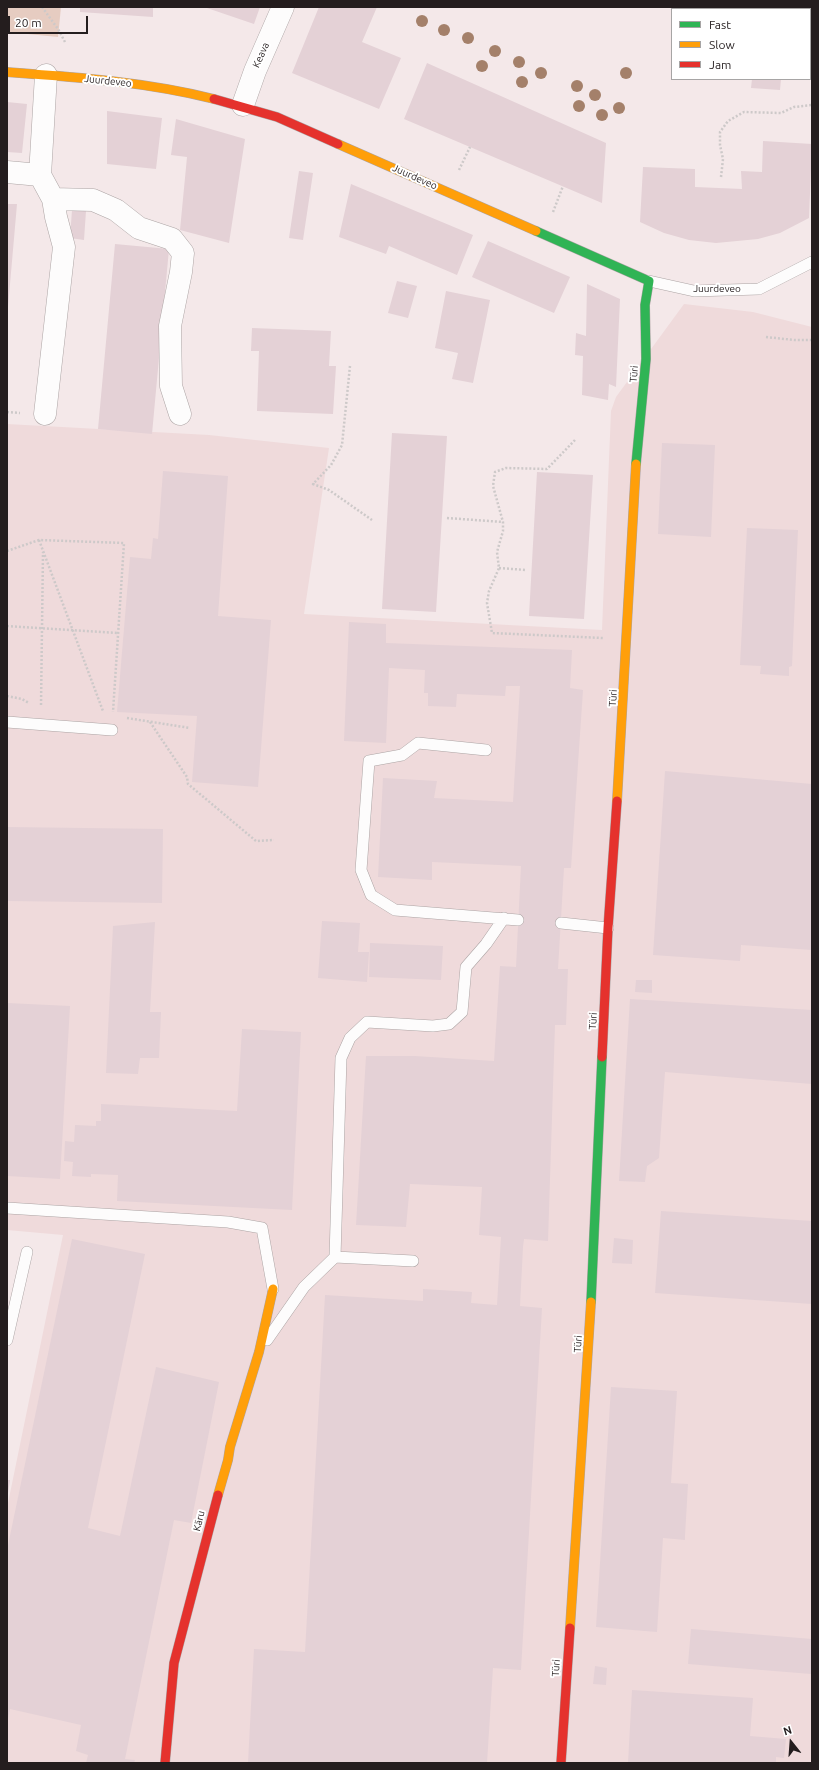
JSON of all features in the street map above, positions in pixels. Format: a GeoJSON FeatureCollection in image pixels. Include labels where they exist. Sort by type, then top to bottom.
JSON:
{"type":"FeatureCollection","features":[{"type":"Feature","properties":{"kind":"street","name":"Keava"},"geometry":{"type":"LineString","coordinates":[[243,105],[255,71],[283,7]]}},
{"type":"Feature","properties":{"kind":"street","name":"Juurdeveo"},"geometry":{"type":"LineString","coordinates":[[7,72],[169,89],[243,105],[284,120],[649,280]]}},
{"type":"Feature","properties":{"kind":"street"},"geometry":{"type":"LineString","coordinates":[[45,414],[64,247],[53,199],[40,175],[46,75]]}},
{"type":"Feature","properties":{"kind":"street"},"geometry":{"type":"LineString","coordinates":[[7,172],[40,175]]}},
{"type":"Feature","properties":{"kind":"street"},"geometry":{"type":"LineString","coordinates":[[53,199],[93,200],[116,210],[139,228],[172,239],[183,253],[181,272],[170,326],[172,386],[180,414]]}},
{"type":"Feature","properties":{"kind":"street","name":"Türi"},"geometry":{"type":"LineString","coordinates":[[561,1763],[589,1334],[608,928],[622,740],[637,454],[646,359],[645,304],[649,280]]}},
{"type":"Feature","properties":{"kind":"street","name":"Käru"},"geometry":{"type":"LineString","coordinates":[[166,1763],[174,1663],[230,1447],[259,1352],[273,1289]]}},
{"type":"Feature","properties":{"kind":"lane","name":"Juurdeveo"},"geometry":{"type":"LineString","coordinates":[[649,280],[694,291],[759,289],[812,262]]}},
{"type":"Feature","properties":{"kind":"lane"},"geometry":{"type":"LineString","coordinates":[[7,722],[112,730]]}},
{"type":"Feature","properties":{"kind":"lane"},"geometry":{"type":"LineString","coordinates":[[486,750],[418,743],[402,755],[369,761],[361,870],[371,895],[395,910],[518,920]]}},
{"type":"Feature","properties":{"kind":"lane"},"geometry":{"type":"LineString","coordinates":[[259,1352],[304,1287],[335,1257],[341,1058],[350,1038],[367,1022],[433,1026],[449,1024],[462,1012],[466,967],[486,944],[504,918]]}},
{"type":"Feature","properties":{"kind":"lane"},"geometry":{"type":"LineString","coordinates":[[561,923],[608,928]]}},
{"type":"Feature","properties":{"kind":"lane"},"geometry":{"type":"LineString","coordinates":[[7,1208],[228,1222],[262,1228],[273,1289]]}},
{"type":"Feature","properties":{"kind":"lane"},"geometry":{"type":"LineString","coordinates":[[7,1340],[27,1252]]}},
{"type":"Feature","properties":{"kind":"lane"},"geometry":{"type":"LineString","coordinates":[[335,1257],[413,1261]]}},
{"type":"Feature","properties":{"kind":"path"},"geometry":{"type":"LineString","coordinates":[[42,7],[58,29],[65,42]]}},
{"type":"Feature","properties":{"kind":"path"},"geometry":{"type":"LineString","coordinates":[[721,177],[722,159],[720,132],[728,121],[744,112],[781,113],[794,107],[812,105]]}},
{"type":"Feature","properties":{"kind":"path"},"geometry":{"type":"LineString","coordinates":[[457,174],[470,147]]}},
{"type":"Feature","properties":{"kind":"path"},"geometry":{"type":"LineString","coordinates":[[551,216],[563,186]]}},
{"type":"Feature","properties":{"kind":"path"},"geometry":{"type":"LineString","coordinates":[[766,337],[812,340]]}},
{"type":"Feature","properties":{"kind":"path"},"geometry":{"type":"LineString","coordinates":[[350,366],[342,445],[331,465],[313,484],[330,490],[372,520]]}},
{"type":"Feature","properties":{"kind":"path"},"geometry":{"type":"LineString","coordinates":[[575,440],[547,469],[506,468],[495,472],[493,486],[504,522],[497,552],[499,568],[489,591],[487,603],[492,633],[627,639]]}},
{"type":"Feature","properties":{"kind":"path"},"geometry":{"type":"LineString","coordinates":[[446,518],[504,522]]}},
{"type":"Feature","properties":{"kind":"path"},"geometry":{"type":"LineString","coordinates":[[40,540],[105,715]]}},
{"type":"Feature","properties":{"kind":"path"},"geometry":{"type":"LineString","coordinates":[[7,550],[40,540],[124,543],[112,730]]}},
{"type":"Feature","properties":{"kind":"path"},"geometry":{"type":"LineString","coordinates":[[41,709],[43,550]]}},
{"type":"Feature","properties":{"kind":"path"},"geometry":{"type":"LineString","coordinates":[[499,568],[526,570]]}},
{"type":"Feature","properties":{"kind":"path"},"geometry":{"type":"LineString","coordinates":[[7,626],[118,633]]}},
{"type":"Feature","properties":{"kind":"path"},"geometry":{"type":"LineString","coordinates":[[150,722],[187,777],[188,784],[256,841],[274,840]]}},
{"type":"Feature","properties":{"kind":"shaded area"},"geometry":{"type":"Polygon","coordinates":[[[7,7],[61,7],[58,37],[7,32],[7,7]]]}},
{"type":"Feature","properties":{"kind":"shaded area"},"geometry":{"type":"Polygon","coordinates":[[[684,304],[753,312],[812,327],[812,1763],[7,1763],[7,1508],[63,1235],[7,1230],[7,424],[209,435],[329,448],[304,614],[602,630],[611,411],[616,397],[684,304]]]}},
{"type":"Feature","properties":{"kind":"building"},"geometry":{"type":"Polygon","coordinates":[[[80,7],[153,7],[153,17],[80,12],[80,7]]]}},
{"type":"Feature","properties":{"kind":"building"},"geometry":{"type":"Polygon","coordinates":[[[204,7],[260,7],[254,24],[204,7]]]}},
{"type":"Feature","properties":{"kind":"building"},"geometry":{"type":"Polygon","coordinates":[[[319,7],[377,7],[362,42],[401,58],[379,109],[292,73],[319,7]]]}},
{"type":"Feature","properties":{"kind":"building"},"geometry":{"type":"Polygon","coordinates":[[[687,7],[734,7],[734,8],[687,7]]]}},
{"type":"Feature","properties":{"kind":"building"},"geometry":{"type":"Polygon","coordinates":[[[427,63],[606,143],[602,203],[404,119],[427,63]]]}},
{"type":"Feature","properties":{"kind":"building"},"geometry":{"type":"Polygon","coordinates":[[[752,80],[781,80],[780,90],[751,88],[752,80]]]}},
{"type":"Feature","properties":{"kind":"building"},"geometry":{"type":"Polygon","coordinates":[[[7,102],[27,104],[22,153],[7,152],[7,102]]]}},
{"type":"Feature","properties":{"kind":"building"},"geometry":{"type":"Polygon","coordinates":[[[107,111],[162,118],[156,169],[107,164],[107,111]]]}},
{"type":"Feature","properties":{"kind":"building"},"geometry":{"type":"Polygon","coordinates":[[[176,119],[245,139],[229,243],[180,230],[187,157],[171,155],[176,119]]]}},
{"type":"Feature","properties":{"kind":"building"},"geometry":{"type":"Polygon","coordinates":[[[763,141],[812,144],[809,218],[780,233],[758,239],[716,243],[689,240],[664,233],[640,222],[643,167],[695,169],[695,187],[742,189],[741,171],[762,172],[763,141]]]}},
{"type":"Feature","properties":{"kind":"building"},"geometry":{"type":"Polygon","coordinates":[[[299,171],[313,173],[303,240],[289,238],[299,171]]]}},
{"type":"Feature","properties":{"kind":"building"},"geometry":{"type":"Polygon","coordinates":[[[351,184],[473,235],[457,275],[389,246],[386,254],[339,237],[351,184]]]}},
{"type":"Feature","properties":{"kind":"building"},"geometry":{"type":"Polygon","coordinates":[[[7,204],[17,204],[8,307],[7,307],[7,204]]]}},
{"type":"Feature","properties":{"kind":"building"},"geometry":{"type":"Polygon","coordinates":[[[72,210],[86,211],[84,240],[70,238],[72,210]]]}},
{"type":"Feature","properties":{"kind":"building"},"geometry":{"type":"Polygon","coordinates":[[[488,241],[570,277],[554,313],[472,277],[488,241]]]}},
{"type":"Feature","properties":{"kind":"building"},"geometry":{"type":"Polygon","coordinates":[[[115,244],[169,249],[152,434],[98,429],[115,244]]]}},
{"type":"Feature","properties":{"kind":"building"},"geometry":{"type":"Polygon","coordinates":[[[397,281],[417,286],[408,318],[388,313],[397,281]]]}},
{"type":"Feature","properties":{"kind":"building"},"geometry":{"type":"Polygon","coordinates":[[[587,284],[620,299],[616,387],[609,384],[608,400],[582,395],[583,356],[575,355],[576,333],[586,336],[587,284]]]}},
{"type":"Feature","properties":{"kind":"building"},"geometry":{"type":"Polygon","coordinates":[[[446,291],[490,300],[473,383],[452,379],[458,353],[435,348],[446,291]]]}},
{"type":"Feature","properties":{"kind":"building"},"geometry":{"type":"Polygon","coordinates":[[[252,328],[331,331],[329,366],[336,366],[333,414],[257,411],[259,351],[251,351],[252,328]]]}},
{"type":"Feature","properties":{"kind":"building"},"geometry":{"type":"Polygon","coordinates":[[[392,433],[447,436],[436,612],[382,609],[392,433]]]}},
{"type":"Feature","properties":{"kind":"building"},"geometry":{"type":"Polygon","coordinates":[[[662,443],[715,445],[711,537],[658,534],[662,443]]]}},
{"type":"Feature","properties":{"kind":"building"},"geometry":{"type":"Polygon","coordinates":[[[163,471],[228,476],[218,616],[271,620],[258,787],[192,782],[197,716],[117,712],[130,557],[151,559],[153,538],[158,539],[163,471]]]}},
{"type":"Feature","properties":{"kind":"building"},"geometry":{"type":"Polygon","coordinates":[[[537,472],[593,475],[584,619],[529,616],[537,472]]]}},
{"type":"Feature","properties":{"kind":"building"},"geometry":{"type":"Polygon","coordinates":[[[747,528],[798,530],[792,666],[789,667],[789,676],[760,674],[761,666],[740,665],[747,528]]]}},
{"type":"Feature","properties":{"kind":"building"},"geometry":{"type":"Polygon","coordinates":[[[349,622],[386,624],[386,643],[572,650],[570,688],[583,690],[571,868],[564,868],[558,969],[568,969],[566,1025],[555,1025],[548,1241],[524,1239],[523,1247],[520,1306],[542,1308],[521,1670],[493,1668],[487,1763],[248,1763],[254,1649],[305,1652],[325,1295],[423,1301],[423,1289],[472,1292],[471,1303],[497,1305],[501,1237],[479,1235],[482,1187],[410,1184],[406,1227],[356,1225],[366,1056],[415,1056],[494,1061],[500,966],[516,967],[521,866],[432,862],[432,880],[378,877],[383,778],[437,781],[434,798],[513,802],[520,686],[506,686],[505,696],[457,694],[456,707],[428,706],[428,693],[424,693],[425,670],[389,668],[386,743],[344,741],[349,622]]]}},
{"type":"Feature","properties":{"kind":"building"},"geometry":{"type":"Polygon","coordinates":[[[665,771],[812,784],[812,950],[741,945],[740,961],[653,955],[665,771]]]}},
{"type":"Feature","properties":{"kind":"building"},"geometry":{"type":"Polygon","coordinates":[[[7,827],[163,829],[162,903],[7,901],[7,827]]]}},
{"type":"Feature","properties":{"kind":"building"},"geometry":{"type":"Polygon","coordinates":[[[322,921],[360,923],[358,952],[369,952],[367,982],[318,978],[322,921]]]}},
{"type":"Feature","properties":{"kind":"building"},"geometry":{"type":"Polygon","coordinates":[[[155,922],[150,1012],[161,1012],[159,1058],[140,1058],[138,1074],[106,1073],[113,926],[155,922]]]}},
{"type":"Feature","properties":{"kind":"building"},"geometry":{"type":"Polygon","coordinates":[[[370,943],[443,946],[441,980],[369,977],[370,943]]]}},
{"type":"Feature","properties":{"kind":"building"},"geometry":{"type":"Polygon","coordinates":[[[636,980],[652,980],[652,993],[635,992],[636,980]]]}},
{"type":"Feature","properties":{"kind":"building"},"geometry":{"type":"Polygon","coordinates":[[[630,999],[812,1010],[812,1084],[665,1072],[659,1158],[647,1166],[645,1182],[619,1181],[630,999]]]}},
{"type":"Feature","properties":{"kind":"building"},"geometry":{"type":"Polygon","coordinates":[[[7,1003],[70,1006],[60,1179],[7,1176],[7,1003]]]}},
{"type":"Feature","properties":{"kind":"building"},"geometry":{"type":"Polygon","coordinates":[[[242,1029],[301,1032],[292,1210],[117,1201],[118,1175],[91,1174],[91,1177],[72,1176],[73,1162],[64,1161],[65,1141],[74,1142],[75,1125],[96,1126],[96,1121],[101,1121],[101,1104],[237,1111],[242,1029]]]}},
{"type":"Feature","properties":{"kind":"building"},"geometry":{"type":"Polygon","coordinates":[[[661,1211],[812,1221],[812,1304],[655,1293],[661,1211]]]}},
{"type":"Feature","properties":{"kind":"building"},"geometry":{"type":"Polygon","coordinates":[[[614,1238],[633,1240],[632,1264],[612,1263],[614,1238]]]}},
{"type":"Feature","properties":{"kind":"building"},"geometry":{"type":"Polygon","coordinates":[[[72,1239],[145,1254],[88,1528],[120,1536],[156,1367],[219,1382],[191,1523],[174,1520],[125,1759],[135,1760],[134,1763],[86,1763],[88,1755],[76,1751],[81,1725],[10,1709],[7,1723],[7,1550],[72,1239]]]}},
{"type":"Feature","properties":{"kind":"building"},"geometry":{"type":"Polygon","coordinates":[[[611,1387],[677,1391],[671,1483],[688,1484],[685,1540],[663,1538],[657,1632],[596,1627],[611,1387]]]}},
{"type":"Feature","properties":{"kind":"building"},"geometry":{"type":"Polygon","coordinates":[[[7,1480],[10,1480],[8,1493],[7,1493],[7,1480]]]}},
{"type":"Feature","properties":{"kind":"building"},"geometry":{"type":"Polygon","coordinates":[[[691,1629],[812,1639],[811,1674],[688,1664],[691,1629]]]}},
{"type":"Feature","properties":{"kind":"building"},"geometry":{"type":"Polygon","coordinates":[[[595,1666],[607,1668],[606,1685],[593,1684],[595,1666]]]}},
{"type":"Feature","properties":{"kind":"building"},"geometry":{"type":"Polygon","coordinates":[[[632,1690],[753,1698],[750,1736],[786,1739],[784,1758],[776,1757],[776,1763],[628,1763],[632,1690]]]}},
{"type":"Feature","properties":{"kind":"traffic: fast"},"geometry":{"type":"LineString","coordinates":[[536,231],[649,281],[645,305],[646,359],[636,464]]}},
{"type":"Feature","properties":{"kind":"traffic: fast"},"geometry":{"type":"LineString","coordinates":[[591,1302],[602,1057]]}},
{"type":"Feature","properties":{"kind":"traffic: slow"},"geometry":{"type":"LineString","coordinates":[[7,72],[137,84],[214,99]]}},
{"type":"Feature","properties":{"kind":"traffic: slow"},"geometry":{"type":"LineString","coordinates":[[338,144],[536,231]]}},
{"type":"Feature","properties":{"kind":"traffic: slow"},"geometry":{"type":"LineString","coordinates":[[617,801],[636,464]]}},
{"type":"Feature","properties":{"kind":"traffic: slow"},"geometry":{"type":"LineString","coordinates":[[218,1495],[228,1460],[230,1447],[259,1352],[273,1289]]}},
{"type":"Feature","properties":{"kind":"traffic: slow"},"geometry":{"type":"LineString","coordinates":[[570,1628],[591,1302]]}},
{"type":"Feature","properties":{"kind":"traffic: jam"},"geometry":{"type":"LineString","coordinates":[[214,99],[277,117],[338,144]]}},
{"type":"Feature","properties":{"kind":"traffic: jam"},"geometry":{"type":"LineString","coordinates":[[602,1057],[608,928],[617,801]]}},
{"type":"Feature","properties":{"kind":"traffic: jam"},"geometry":{"type":"LineString","coordinates":[[165,1763],[174,1663],[218,1495]]}},
{"type":"Feature","properties":{"kind":"traffic: jam"},"geometry":{"type":"LineString","coordinates":[[561,1763],[570,1628]]}}]}
